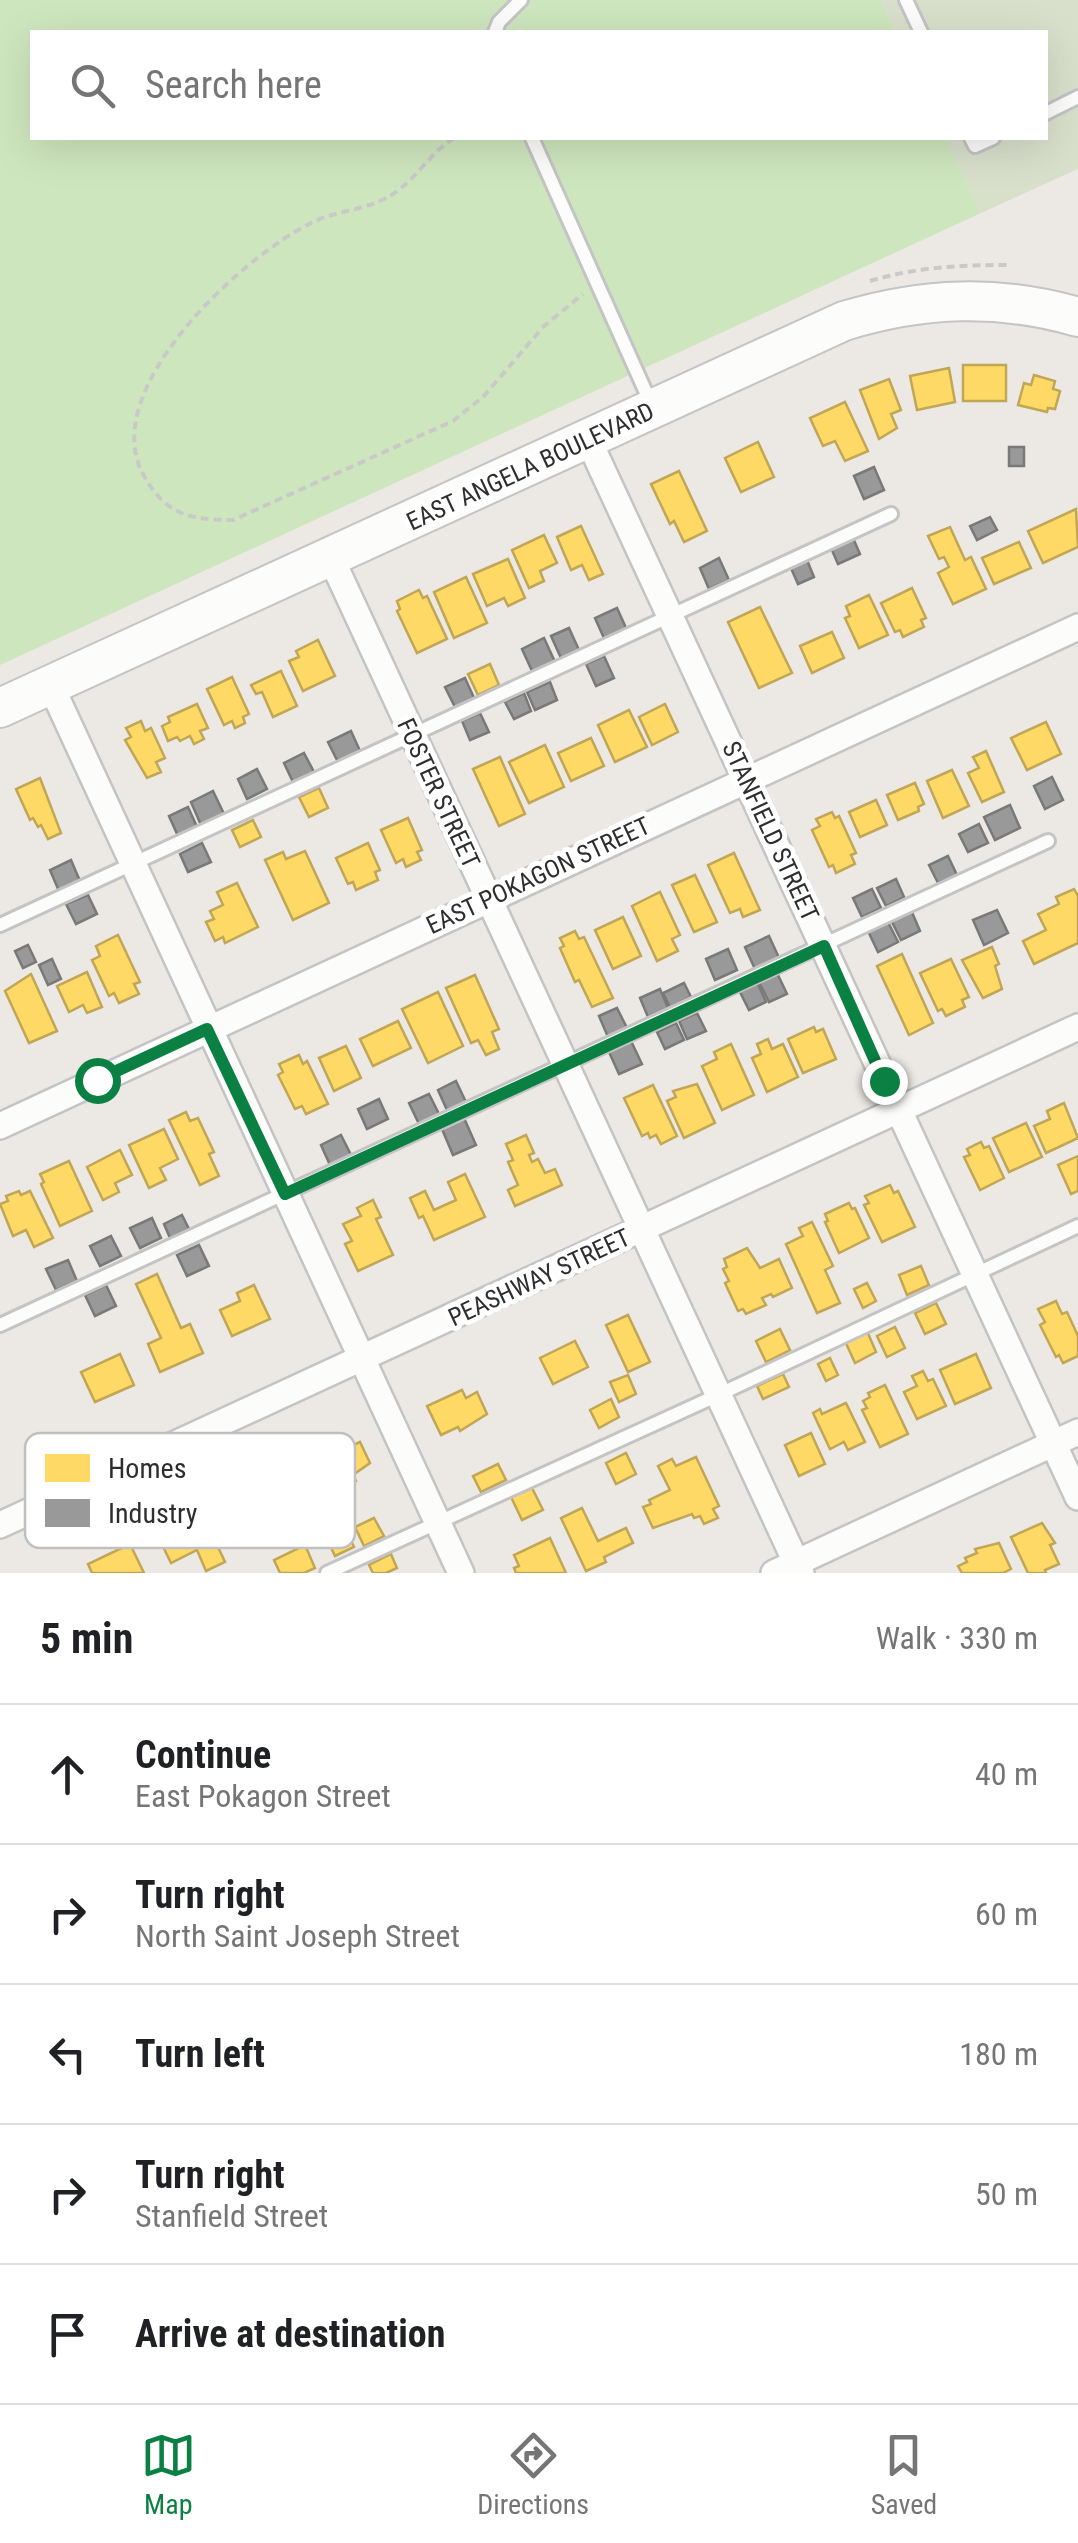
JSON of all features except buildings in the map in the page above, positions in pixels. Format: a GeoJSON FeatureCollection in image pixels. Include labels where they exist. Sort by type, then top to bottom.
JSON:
{"type":"FeatureCollection","features":[{"type":"Feature","properties":{"kind":"main road","name":"EAST ANGELA BOULEVARD"},"geometry":{"type":"LineString","coordinates":[[0,708],[844,321],[953,300],[994,300],[1078,317]]}},
{"type":"Feature","properties":{"kind":"street","name":"STANFIELD STREET"},"geometry":{"type":"LineString","coordinates":[[588,439],[1078,1497]]}},
{"type":"Feature","properties":{"kind":"street","name":"FOSTER STREET"},"geometry":{"type":"LineString","coordinates":[[331,558],[718,1395],[790,1570]]}},
{"type":"Feature","properties":{"kind":"street","name":"EAST POKAGON STREET"},"geometry":{"type":"LineString","coordinates":[[0,1126],[1078,627]]}},
{"type":"Feature","properties":{"kind":"street"},"geometry":{"type":"LineString","coordinates":[[50,686],[460,1573]]}},
{"type":"Feature","properties":{"kind":"street","name":"PEASHWAY STREET"},"geometry":{"type":"LineString","coordinates":[[202,1433],[1078,1026]]}},
{"type":"Feature","properties":{"kind":"street"},"geometry":{"type":"LineString","coordinates":[[790,1570],[1078,1432]]}},
{"type":"Feature","properties":{"kind":"street","name":"PEASHWAY STREET"},"geometry":{"type":"LineString","coordinates":[[0,1526],[25,1514]]}},
{"type":"Feature","properties":{"kind":"lane"},"geometry":{"type":"LineString","coordinates":[[496,30],[522,0]]}},
{"type":"Feature","properties":{"kind":"lane"},"geometry":{"type":"LineString","coordinates":[[906,0],[920,30]]}},
{"type":"Feature","properties":{"kind":"lane"},"geometry":{"type":"LineString","coordinates":[[1048,111],[1078,97]]}},
{"type":"Feature","properties":{"kind":"lane"},"geometry":{"type":"LineString","coordinates":[[533,140],[653,409]]}},
{"type":"Feature","properties":{"kind":"lane"},"geometry":{"type":"LineString","coordinates":[[0,926],[891,514]]}},
{"type":"Feature","properties":{"kind":"lane"},"geometry":{"type":"LineString","coordinates":[[0,1325],[1048,840]]}},
{"type":"Feature","properties":{"kind":"lane"},"geometry":{"type":"LineString","coordinates":[[327,1573],[1078,1226]]}},
{"type":"Feature","properties":{"kind":"path"},"geometry":{"type":"LineString","coordinates":[[452,140],[390,196],[314,221],[216,292],[204,306],[150,382],[134,424],[134,453],[154,492],[172,510],[199,520],[233,520],[453,421],[483,398],[544,326],[598,286]]}},
{"type":"Feature","properties":{"kind":"green space"},"geometry":{"type":"Polygon","coordinates":[[[0,0],[881,0],[895,30],[30,30],[30,140],[946,140],[981,213],[0,665],[0,0]]]}},
{"type":"Feature","properties":{"kind":"green space"},"geometry":{"type":"Polygon","coordinates":[[[881,0],[1078,0],[1078,169],[981,213],[946,140],[1048,140],[1048,30],[895,30],[881,0]]]}},
{"type":"Feature","properties":{"kind":"route"},"geometry":{"type":"LineString","coordinates":[[97,1080],[207,1029],[285,1194],[824,946],[884,1081]]}}]}
